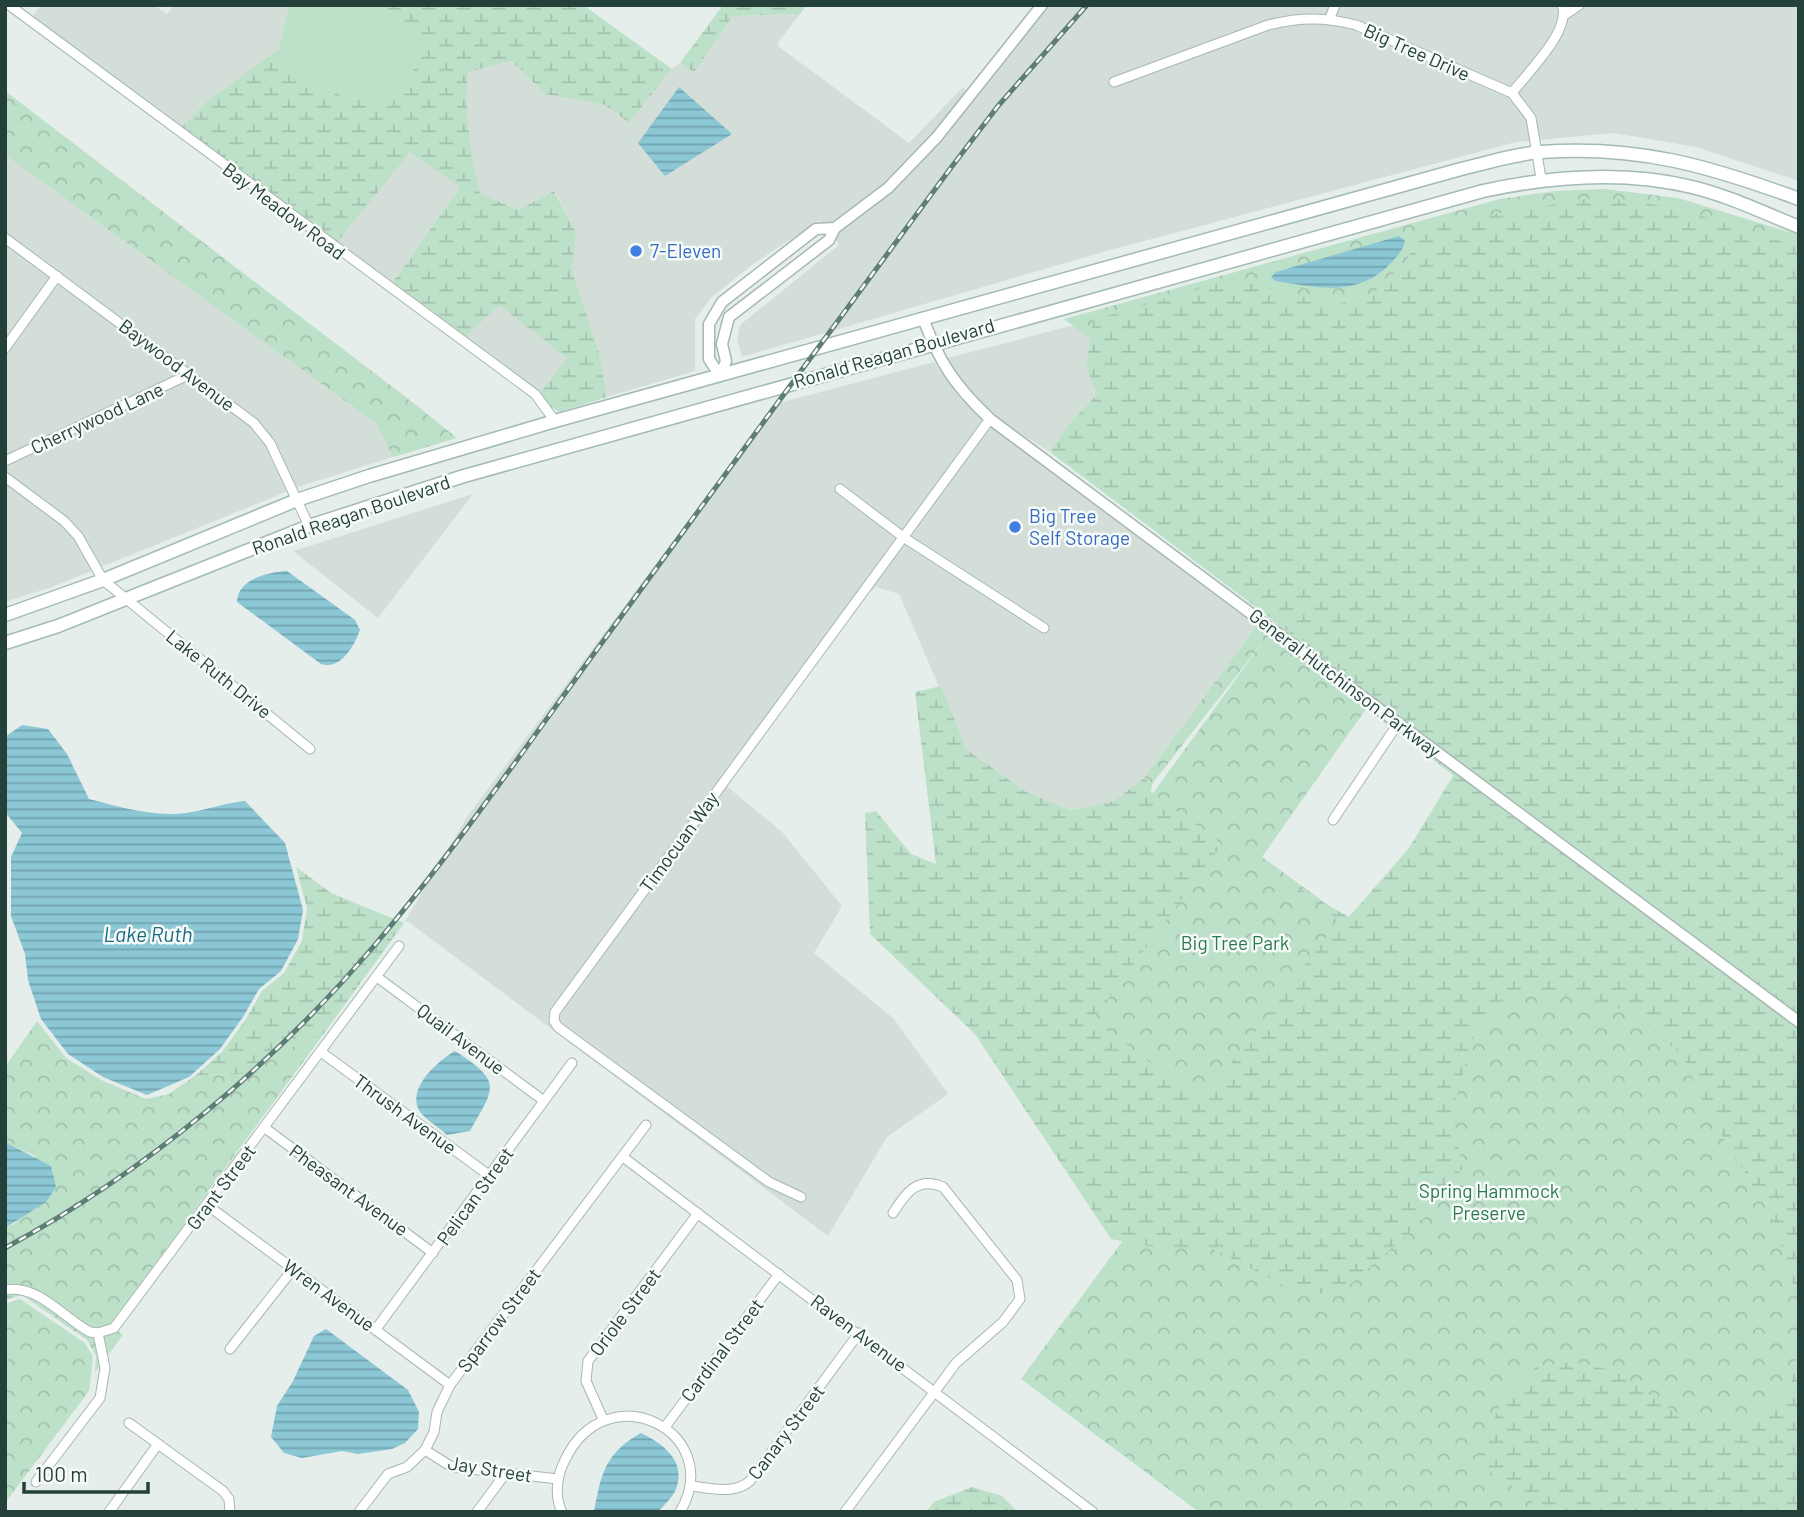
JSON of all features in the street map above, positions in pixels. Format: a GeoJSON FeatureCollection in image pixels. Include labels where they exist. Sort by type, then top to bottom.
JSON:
{"type":"FeatureCollection","features":[{"type":"Feature","properties":{"kind":"main road","name":"Ronald Reagan Boulevard"},"geometry":{"type":"LineString","coordinates":[[5,615],[103,580],[297,500],[555,421],[1388,192],[1461,169],[1538,153],[1610,150],[1708,167],[1799,199]]}},
{"type":"Feature","properties":{"kind":"main road","name":"Ronald Reagan Boulevard"},"geometry":{"type":"LineString","coordinates":[[5,643],[128,599],[309,526],[470,474],[1483,191],[1541,178],[1626,177],[1692,187],[1799,227]]}},
{"type":"Feature","properties":{"kind":"main road"},"geometry":{"type":"LineString","coordinates":[[720,376],[728,400]]}},
{"type":"Feature","properties":{"kind":"street","name":"Bay Meadow Road"},"geometry":{"type":"LineString","coordinates":[[9,5],[535,394],[555,421]]}},
{"type":"Feature","properties":{"kind":"street"},"geometry":{"type":"LineString","coordinates":[[720,376],[726,361],[722,344],[729,317],[829,240],[835,228],[888,187],[937,137],[1042,5]]}},
{"type":"Feature","properties":{"kind":"street"},"geometry":{"type":"LineString","coordinates":[[1330,18],[1335,5]]}},
{"type":"Feature","properties":{"kind":"street"},"geometry":{"type":"LineString","coordinates":[[1541,178],[1531,118],[1512,93],[1562,29],[1564,10],[1579,5]]}},
{"type":"Feature","properties":{"kind":"street","name":"Big Tree Drive"},"geometry":{"type":"LineString","coordinates":[[1114,82],[1268,25],[1292,19],[1330,18],[1356,25],[1512,93]]}},
{"type":"Feature","properties":{"kind":"street"},"geometry":{"type":"LineString","coordinates":[[720,376],[709,359],[709,324],[722,302],[816,229],[835,228]]}},
{"type":"Feature","properties":{"kind":"street","name":"Baywood Avenue"},"geometry":{"type":"LineString","coordinates":[[5,238],[254,423],[270,443],[309,526]]}},
{"type":"Feature","properties":{"kind":"street"},"geometry":{"type":"LineString","coordinates":[[5,348],[57,276]]}},
{"type":"Feature","properties":{"kind":"street","name":"General Hutchinson Parkway"},"geometry":{"type":"LineString","coordinates":[[923,318],[937,358],[962,391],[990,419],[1799,1022]]}},
{"type":"Feature","properties":{"kind":"street","name":"Cherrywood Lane"},"geometry":{"type":"LineString","coordinates":[[5,461],[190,374]]}},
{"type":"Feature","properties":{"kind":"street","name":"Timocuan Way"},"geometry":{"type":"LineString","coordinates":[[801,1197],[768,1182],[558,1027],[554,1021],[555,1012],[990,419]]}},
{"type":"Feature","properties":{"kind":"street"},"geometry":{"type":"LineString","coordinates":[[5,477],[64,520],[78,536],[103,580]]}},
{"type":"Feature","properties":{"kind":"street"},"geometry":{"type":"LineString","coordinates":[[840,489],[903,537],[1044,628]]}},
{"type":"Feature","properties":{"kind":"street","name":"Lake Ruth Drive"},"geometry":{"type":"LineString","coordinates":[[103,580],[310,749]]}},
{"type":"Feature","properties":{"kind":"street"},"geometry":{"type":"LineString","coordinates":[[1333,820],[1399,722]]}},
{"type":"Feature","properties":{"kind":"street","name":"Grant Street"},"geometry":{"type":"LineString","coordinates":[[98,1334],[114,1328],[122,1320],[399,946]]}},
{"type":"Feature","properties":{"kind":"street","name":"Quail Avenue"},"geometry":{"type":"LineString","coordinates":[[377,977],[544,1101]]}},
{"type":"Feature","properties":{"kind":"street","name":"Thrush Avenue"},"geometry":{"type":"LineString","coordinates":[[321,1052],[490,1176]]}},
{"type":"Feature","properties":{"kind":"street","name":"Pelican Street"},"geometry":{"type":"LineString","coordinates":[[376,1329],[572,1063]]}},
{"type":"Feature","properties":{"kind":"street","name":"Sparrow Street"},"geometry":{"type":"LineString","coordinates":[[425,1450],[434,1432],[437,1412],[450,1385],[646,1125]]}},
{"type":"Feature","properties":{"kind":"street","name":"Pheasant Avenue"},"geometry":{"type":"LineString","coordinates":[[265,1128],[433,1253]]}},
{"type":"Feature","properties":{"kind":"street","name":"Raven Avenue"},"geometry":{"type":"LineString","coordinates":[[623,1157],[1093,1512]]}},
{"type":"Feature","properties":{"kind":"street"},"geometry":{"type":"LineString","coordinates":[[845,1512],[934,1391],[965,1354],[1013,1311],[1020,1299],[1021,1289],[1017,1280],[943,1187],[926,1182],[911,1188],[892,1213]]}},
{"type":"Feature","properties":{"kind":"street","name":"Wren Avenue"},"geometry":{"type":"LineString","coordinates":[[207,1205],[450,1385]]}},
{"type":"Feature","properties":{"kind":"street","name":"Oriole Street"},"geometry":{"type":"LineString","coordinates":[[603,1419],[586,1381],[588,1362],[698,1213]]}},
{"type":"Feature","properties":{"kind":"street"},"geometry":{"type":"LineString","coordinates":[[230,1349],[293,1269]]}},
{"type":"Feature","properties":{"kind":"street","name":"Cardinal Street"},"geometry":{"type":"LineString","coordinates":[[665,1427],[779,1274]]}},
{"type":"Feature","properties":{"kind":"street"},"geometry":{"type":"LineString","coordinates":[[5,1290],[23,1289],[37,1295],[77,1325],[98,1334],[105,1368],[100,1398],[36,1482]]}},
{"type":"Feature","properties":{"kind":"street","name":"Canary Street"},"geometry":{"type":"LineString","coordinates":[[691,1486],[731,1490],[743,1487],[751,1481],[859,1333]]}},
{"type":"Feature","properties":{"kind":"street"},"geometry":{"type":"LineString","coordinates":[[562,1512],[557,1493],[558,1479],[575,1443],[603,1419],[632,1415],[665,1427],[684,1450],[691,1473],[691,1486],[680,1512]]}},
{"type":"Feature","properties":{"kind":"street"},"geometry":{"type":"LineString","coordinates":[[130,1423],[223,1492],[229,1499],[230,1512]]}},
{"type":"Feature","properties":{"kind":"street"},"geometry":{"type":"LineString","coordinates":[[109,1512],[158,1444]]}},
{"type":"Feature","properties":{"kind":"street"},"geometry":{"type":"LineString","coordinates":[[359,1512],[388,1474],[407,1467],[425,1450]]}},
{"type":"Feature","properties":{"kind":"street","name":"Jay Street"},"geometry":{"type":"LineString","coordinates":[[425,1450],[452,1467],[558,1479]]}},
{"type":"Feature","properties":{"kind":"street"},"geometry":{"type":"LineString","coordinates":[[477,1512],[505,1474]]}},
{"type":"Feature","properties":{"kind":"shaded area"},"geometry":{"type":"Polygon","coordinates":[[[41,5],[154,5],[167,14],[174,5],[289,5],[279,49],[207,101],[181,128],[33,16],[41,5]]]}},
{"type":"Feature","properties":{"kind":"shaded area"},"geometry":{"type":"Polygon","coordinates":[[[1048,5],[1799,5],[1799,181],[1696,147],[1614,133],[1516,142],[1103,252],[742,357],[737,340],[740,325],[839,245],[835,238],[839,230],[940,140],[1048,5]]]}},
{"type":"Feature","properties":{"kind":"shaded area"},"geometry":{"type":"Polygon","coordinates":[[[800,14],[778,46],[909,143],[963,87],[968,92],[934,134],[886,184],[834,223],[823,224],[820,220],[753,264],[711,298],[695,319],[695,371],[607,397],[599,352],[572,271],[576,232],[555,191],[518,210],[480,193],[471,159],[465,102],[468,72],[512,61],[545,94],[605,105],[629,123],[672,69],[680,63],[694,71],[733,16],[800,14]]]}},
{"type":"Feature","properties":{"kind":"shaded area"},"geometry":{"type":"Polygon","coordinates":[[[410,151],[460,187],[390,286],[335,245],[410,151]]]}},
{"type":"Feature","properties":{"kind":"shaded area"},"geometry":{"type":"Polygon","coordinates":[[[5,155],[377,424],[393,457],[298,487],[52,587],[5,602],[5,155]]]}},
{"type":"Feature","properties":{"kind":"shaded area"},"geometry":{"type":"Polygon","coordinates":[[[498,304],[567,358],[536,397],[462,340],[498,304]]]}},
{"type":"Feature","properties":{"kind":"shaded area"},"geometry":{"type":"Polygon","coordinates":[[[1093,320],[1086,367],[1097,395],[1072,420],[1050,452],[993,416],[966,391],[944,359],[1093,320]]]}},
{"type":"Feature","properties":{"kind":"shaded area"},"geometry":{"type":"Polygon","coordinates":[[[934,362],[959,397],[987,423],[1258,624],[1144,778],[1114,801],[1071,810],[1026,792],[966,749],[899,594],[876,587],[853,606],[724,784],[782,832],[842,906],[814,953],[894,1019],[948,1094],[887,1137],[828,1236],[407,921],[404,923],[467,817],[775,404],[934,362]]]}},
{"type":"Feature","properties":{"kind":"shaded area"},"geometry":{"type":"Polygon","coordinates":[[[473,494],[378,618],[293,551],[300,549],[473,494]]]}},
{"type":"Feature","properties":{"kind":"green space"},"geometry":{"type":"Polygon","coordinates":[[[289,5],[383,5],[422,36],[413,71],[390,106],[342,96],[269,56],[279,49],[289,5]]]}},
{"type":"Feature","properties":{"kind":"green space"},"geometry":{"type":"Polygon","coordinates":[[[383,5],[583,5],[672,69],[629,123],[605,105],[545,94],[512,61],[468,72],[469,132],[480,193],[518,210],[554,191],[576,232],[572,271],[599,352],[607,397],[559,412],[536,397],[567,358],[499,305],[462,340],[390,286],[460,187],[410,152],[335,245],[181,128],[207,101],[269,56],[342,96],[390,106],[413,71],[422,36],[383,5]]]}},
{"type":"Feature","properties":{"kind":"green space"},"geometry":{"type":"Polygon","coordinates":[[[723,5],[807,5],[800,14],[733,16],[694,72],[680,63],[723,5]]]}},
{"type":"Feature","properties":{"kind":"green space"},"geometry":{"type":"Polygon","coordinates":[[[5,91],[457,438],[393,457],[377,424],[5,155],[5,91]]]}},
{"type":"Feature","properties":{"kind":"green space","name":"Spring Hammock Preserve"},"geometry":{"type":"Polygon","coordinates":[[[1605,189],[1678,198],[1799,235],[1799,1512],[1199,1512],[1021,1379],[1171,1175],[979,1033],[1262,643],[1152,784],[1144,778],[1258,624],[1270,633],[1280,619],[1124,364],[1064,319],[1500,199],[1555,191],[1605,189]],[[1366,709],[1262,857],[1354,924],[1461,781],[1366,709]]]}},
{"type":"Feature","properties":{"kind":"green space"},"geometry":{"type":"Polygon","coordinates":[[[1600,197],[1677,208],[1799,247],[1799,1016],[1050,452],[1072,420],[1097,395],[1086,367],[1093,320],[1232,279],[1337,305],[1374,292],[1404,264],[1427,225],[1600,197]]]}},
{"type":"Feature","properties":{"kind":"green space"},"geometry":{"type":"Polygon","coordinates":[[[941,686],[966,749],[1026,792],[1071,810],[1114,801],[1144,778],[1152,784],[1151,792],[1222,844],[1093,1020],[1200,1100],[1205,1098],[1337,923],[1336,918],[1289,883],[1349,917],[1409,848],[1456,771],[1799,1028],[1799,1304],[1772,1217],[1707,1111],[1683,1056],[1632,1013],[1583,997],[1526,991],[1475,1031],[1453,1110],[1462,1169],[1418,1225],[1344,1290],[1304,1296],[1213,1249],[1154,1247],[1111,1239],[975,1034],[870,934],[865,813],[876,811],[911,854],[936,864],[915,692],[941,686]]]}},
{"type":"Feature","properties":{"kind":"green space"},"geometry":{"type":"Polygon","coordinates":[[[296,867],[331,893],[404,923],[322,1036],[284,1050],[247,1074],[196,1075],[222,1052],[262,991],[284,973],[302,941],[307,908],[296,867]]]}},
{"type":"Feature","properties":{"kind":"green space"},"geometry":{"type":"Polygon","coordinates":[[[37,1021],[66,1058],[101,1080],[146,1099],[169,1094],[196,1075],[247,1074],[284,1050],[322,1036],[110,1325],[123,1335],[95,1372],[96,1356],[87,1340],[22,1295],[39,1301],[43,1292],[23,1285],[5,1285],[5,1228],[17,1222],[35,1156],[5,1142],[5,1067],[37,1021]]]}},
{"type":"Feature","properties":{"kind":"green space"},"geometry":{"type":"Polygon","coordinates":[[[5,1294],[22,1295],[5,1300],[5,1294]]]}},
{"type":"Feature","properties":{"kind":"green space"},"geometry":{"type":"Polygon","coordinates":[[[20,1299],[85,1343],[93,1357],[89,1391],[5,1503],[5,1304],[20,1299]]]}},
{"type":"Feature","properties":{"kind":"green space"},"geometry":{"type":"Polygon","coordinates":[[[1799,1342],[1799,1512],[1536,1512],[1531,1499],[1473,1460],[1485,1445],[1503,1396],[1537,1366],[1575,1362],[1615,1371],[1686,1420],[1747,1420],[1790,1391],[1799,1342]]]}},
{"type":"Feature","properties":{"kind":"green space"},"geometry":{"type":"Polygon","coordinates":[[[972,1487],[1002,1496],[1018,1512],[926,1512],[934,1502],[972,1487]]]}},
{"type":"Feature","properties":{"kind":"water"},"geometry":{"type":"Polygon","coordinates":[[[679,87],[732,134],[665,176],[638,143],[679,87]]]}},
{"type":"Feature","properties":{"kind":"water"},"geometry":{"type":"Polygon","coordinates":[[[1399,236],[1405,241],[1397,256],[1386,268],[1360,283],[1333,288],[1275,281],[1271,277],[1276,272],[1399,236]]]}},
{"type":"Feature","properties":{"kind":"water"},"geometry":{"type":"Polygon","coordinates":[[[287,571],[355,620],[360,630],[341,660],[328,665],[321,664],[237,602],[238,594],[248,582],[263,575],[287,571]]]}},
{"type":"Feature","properties":{"kind":"water","name":"Lake Ruth"},"geometry":{"type":"Polygon","coordinates":[[[22,725],[48,729],[67,754],[89,799],[161,814],[193,812],[245,801],[285,843],[303,910],[298,939],[281,971],[259,989],[220,1049],[189,1077],[147,1095],[103,1077],[68,1054],[41,1019],[28,980],[25,954],[11,916],[11,857],[22,833],[5,812],[5,737],[22,725]]]}},
{"type":"Feature","properties":{"kind":"water"},"geometry":{"type":"Polygon","coordinates":[[[455,1051],[481,1070],[490,1086],[485,1104],[470,1131],[447,1135],[423,1115],[416,1100],[421,1083],[427,1075],[455,1051]]]}},
{"type":"Feature","properties":{"kind":"water"},"geometry":{"type":"Polygon","coordinates":[[[5,1142],[51,1166],[56,1187],[46,1202],[5,1228],[5,1142]]]}},
{"type":"Feature","properties":{"kind":"water"},"geometry":{"type":"Polygon","coordinates":[[[326,1329],[408,1390],[419,1412],[418,1429],[405,1443],[392,1449],[358,1454],[342,1451],[302,1458],[284,1453],[271,1437],[277,1406],[293,1381],[314,1336],[326,1329]]]}},
{"type":"Feature","properties":{"kind":"water"},"geometry":{"type":"Polygon","coordinates":[[[641,1433],[657,1442],[675,1462],[679,1479],[675,1492],[658,1512],[594,1512],[602,1476],[612,1457],[619,1448],[641,1433]]]}},
{"type":"Feature","properties":{"kind":"railway"},"geometry":{"type":"LineString","coordinates":[[5,1248],[107,1186],[203,1114],[293,1034],[374,946],[490,797],[950,169],[998,106],[1087,5]]}},
{"type":"Feature","properties":{"kind":"place","name":"7-Eleven"},"geometry":{"type":"Point","coordinates":[636,251]}},
{"type":"Feature","properties":{"kind":"place","name":"Big Tree Self Storage"},"geometry":{"type":"Point","coordinates":[1015,527]}},
{"type":"Feature","properties":{"kind":"park label","name":"Big Tree Park"},"geometry":{"type":"Point","coordinates":[1235,943]}}]}
